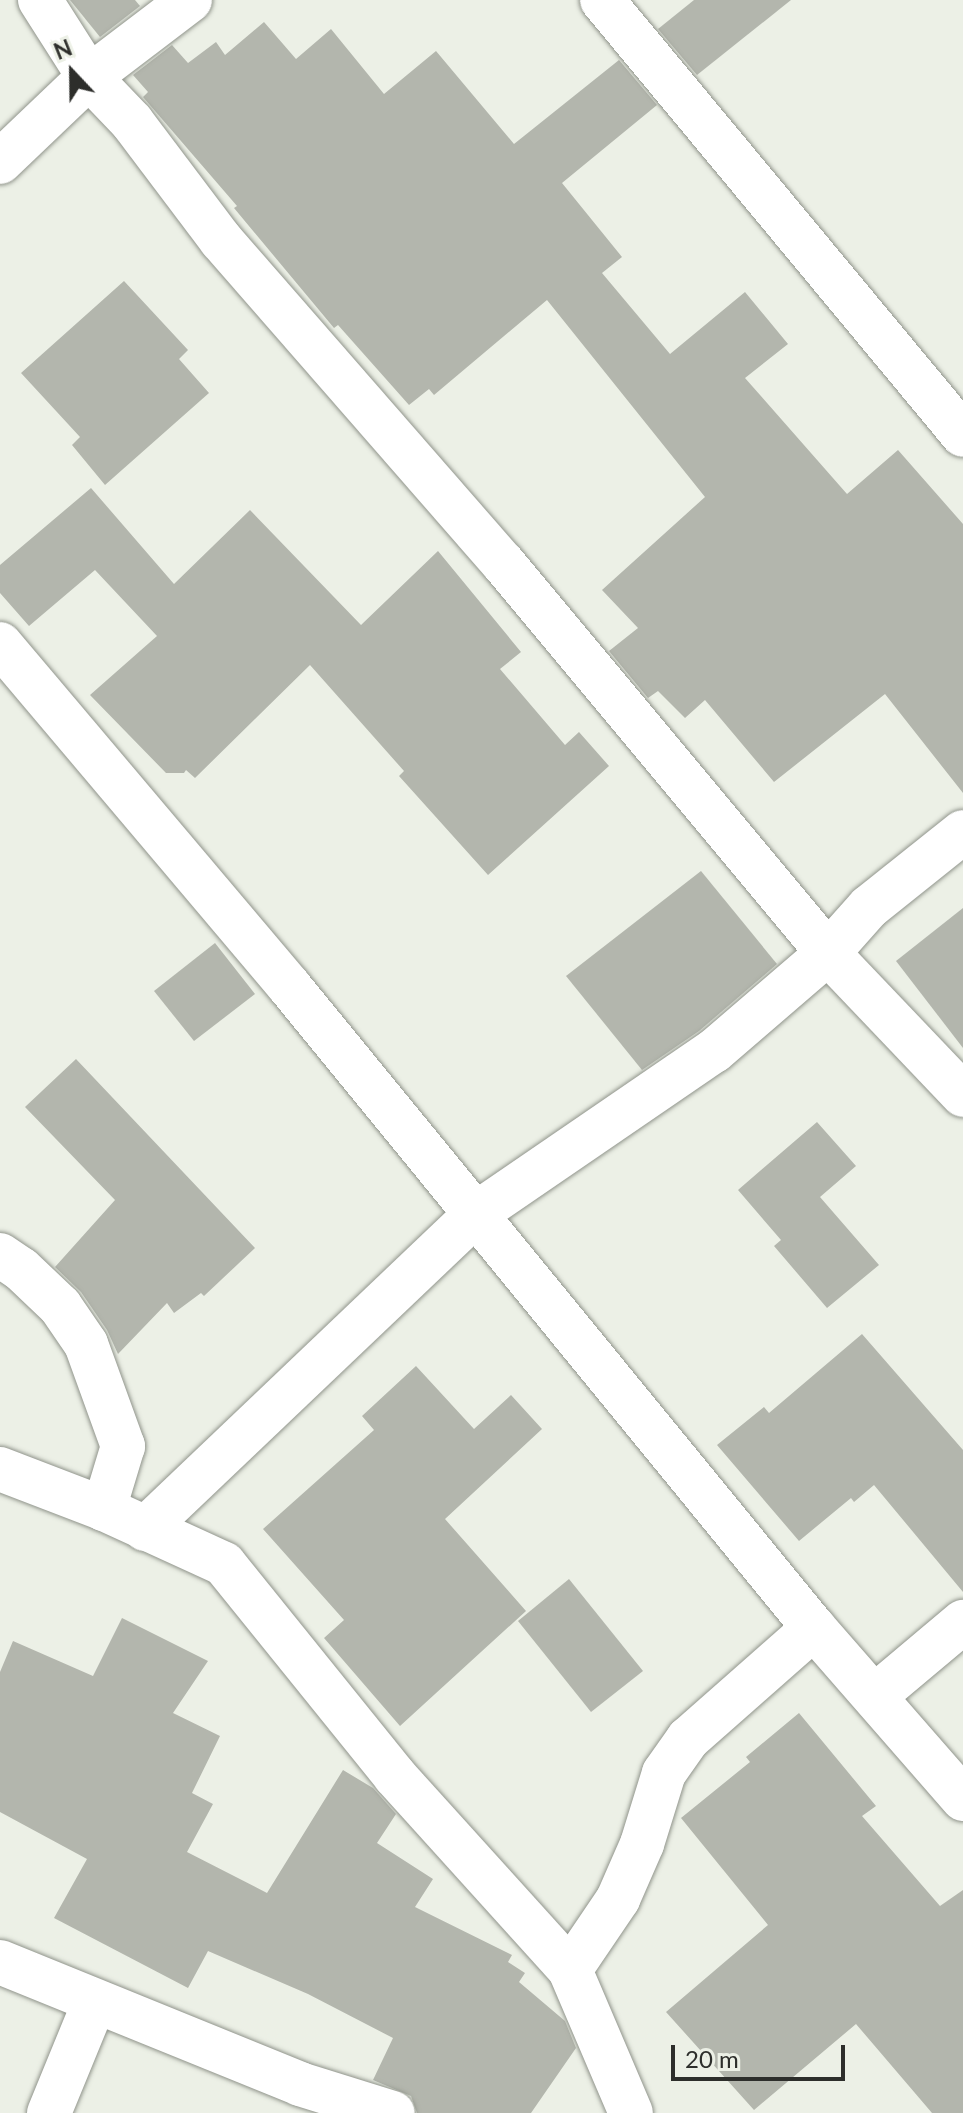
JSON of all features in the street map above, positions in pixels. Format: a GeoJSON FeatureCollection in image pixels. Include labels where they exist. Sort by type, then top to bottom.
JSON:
{"type":"FeatureCollection","features":[{"type":"Feature","properties":{"kind":"street"},"geometry":{"type":"LineString","coordinates":[[40,0],[89,77],[132,122],[221,240],[503,563],[828,953],[963,1095]]}},
{"type":"Feature","properties":{"kind":"street"},"geometry":{"type":"LineString","coordinates":[[0,162],[89,77],[190,0]]}},
{"type":"Feature","properties":{"kind":"street"},"geometry":{"type":"LineString","coordinates":[[602,0],[963,435]]}},
{"type":"Feature","properties":{"kind":"street"},"geometry":{"type":"LineString","coordinates":[[0,644],[477,1213],[814,1628],[876,1695],[963,1799]]}},
{"type":"Feature","properties":{"kind":"street"},"geometry":{"type":"LineString","coordinates":[[145,1529],[477,1213],[714,1051],[828,953],[869,907],[963,832]]}},
{"type":"Feature","properties":{"kind":"street"},"geometry":{"type":"LineString","coordinates":[[0,1255],[21,1269],[60,1306],[86,1344],[123,1446],[104,1509]]}},
{"type":"Feature","properties":{"kind":"street"},"geometry":{"type":"LineString","coordinates":[[0,1469],[104,1509],[224,1564],[395,1776],[570,1970],[631,2113]]}},
{"type":"Feature","properties":{"kind":"street"},"geometry":{"type":"LineString","coordinates":[[876,1695],[963,1622]]}},
{"type":"Feature","properties":{"kind":"street"},"geometry":{"type":"LineString","coordinates":[[570,1970],[618,1899],[642,1844],[664,1773],[688,1739],[814,1628]]}},
{"type":"Feature","properties":{"kind":"street"},"geometry":{"type":"LineString","coordinates":[[0,1962],[300,2084],[393,2113]]}},
{"type":"Feature","properties":{"kind":"street"},"geometry":{"type":"LineString","coordinates":[[49,2113],[95,2001]]}},
{"type":"Feature","properties":{"kind":"building"},"geometry":{"type":"Polygon","coordinates":[[[70,0],[135,0],[140,6],[100,37],[70,0]]]}},
{"type":"Feature","properties":{"kind":"building"},"geometry":{"type":"Polygon","coordinates":[[[694,0],[791,0],[697,75],[658,29],[694,0]]]}},
{"type":"Feature","properties":{"kind":"building"},"geometry":{"type":"Polygon","coordinates":[[[264,22],[296,59],[331,29],[384,94],[436,51],[514,144],[619,60],[657,105],[562,183],[622,257],[602,273],[670,354],[745,292],[788,344],[745,378],[847,494],[898,450],[963,524],[963,793],[885,694],[774,782],[705,700],[685,718],[658,691],[648,698],[609,651],[638,628],[602,590],[705,497],[547,300],[434,395],[429,389],[409,405],[338,325],[334,328],[234,208],[237,206],[143,97],[148,92],[133,75],[172,45],[188,63],[216,42],[225,55],[264,22]]]}},
{"type":"Feature","properties":{"kind":"building"},"geometry":{"type":"Polygon","coordinates":[[[124,281],[188,350],[179,359],[209,393],[105,485],[72,445],[80,437],[21,373],[124,281]]]}},
{"type":"Feature","properties":{"kind":"building"},"geometry":{"type":"Polygon","coordinates":[[[91,488],[174,584],[250,510],[361,625],[438,551],[521,652],[500,669],[565,745],[579,732],[609,766],[488,875],[399,776],[404,771],[310,665],[195,778],[186,770],[184,773],[166,773],[90,695],[157,636],[95,570],[29,626],[0,593],[0,565],[91,488]]]}},
{"type":"Feature","properties":{"kind":"building"},"geometry":{"type":"Polygon","coordinates":[[[701,871],[777,964],[699,1031],[642,1070],[566,976],[701,871]]]}},
{"type":"Feature","properties":{"kind":"building"},"geometry":{"type":"Polygon","coordinates":[[[963,908],[963,1048],[896,961],[963,908]]]}},
{"type":"Feature","properties":{"kind":"building"},"geometry":{"type":"Polygon","coordinates":[[[215,943],[255,994],[194,1041],[154,991],[215,943]]]}},
{"type":"Feature","properties":{"kind":"building"},"geometry":{"type":"Polygon","coordinates":[[[76,1059],[255,1248],[204,1296],[201,1293],[174,1313],[167,1303],[118,1354],[107,1330],[81,1292],[55,1267],[115,1200],[25,1107],[76,1059]]]}},
{"type":"Feature","properties":{"kind":"building"},"geometry":{"type":"Polygon","coordinates":[[[817,1122],[856,1166],[820,1197],[879,1265],[827,1308],[774,1246],[781,1240],[738,1190],[817,1122]]]}},
{"type":"Feature","properties":{"kind":"building"},"geometry":{"type":"Polygon","coordinates":[[[862,1334],[963,1450],[963,1592],[874,1485],[854,1502],[851,1498],[799,1541],[717,1445],[764,1407],[769,1413],[862,1334]]]}},
{"type":"Feature","properties":{"kind":"building"},"geometry":{"type":"Polygon","coordinates":[[[416,1366],[474,1429],[511,1395],[542,1429],[445,1519],[526,1611],[400,1726],[324,1638],[344,1620],[263,1529],[374,1430],[362,1416],[416,1366]]]}},
{"type":"Feature","properties":{"kind":"building"},"geometry":{"type":"Polygon","coordinates":[[[569,1579],[643,1671],[591,1712],[518,1621],[569,1579]]]}},
{"type":"Feature","properties":{"kind":"building"},"geometry":{"type":"Polygon","coordinates":[[[122,1618],[208,1661],[173,1713],[220,1736],[192,1793],[213,1804],[187,1852],[267,1893],[343,1770],[373,1788],[396,1814],[377,1843],[433,1879],[415,1907],[512,1955],[508,1962],[525,1973],[519,1982],[565,2021],[576,2048],[531,2113],[417,2113],[411,2096],[373,2080],[393,2038],[308,1994],[208,1951],[188,1988],[54,1918],[87,1859],[0,1812],[0,1672],[13,1641],[93,1676],[122,1618]]]}},
{"type":"Feature","properties":{"kind":"building"},"geometry":{"type":"Polygon","coordinates":[[[799,1713],[876,1806],[862,1816],[940,1906],[963,1890],[963,2113],[932,2113],[856,2024],[754,2110],[666,2012],[768,1925],[681,1818],[750,1762],[746,1757],[799,1713]]]}}]}
